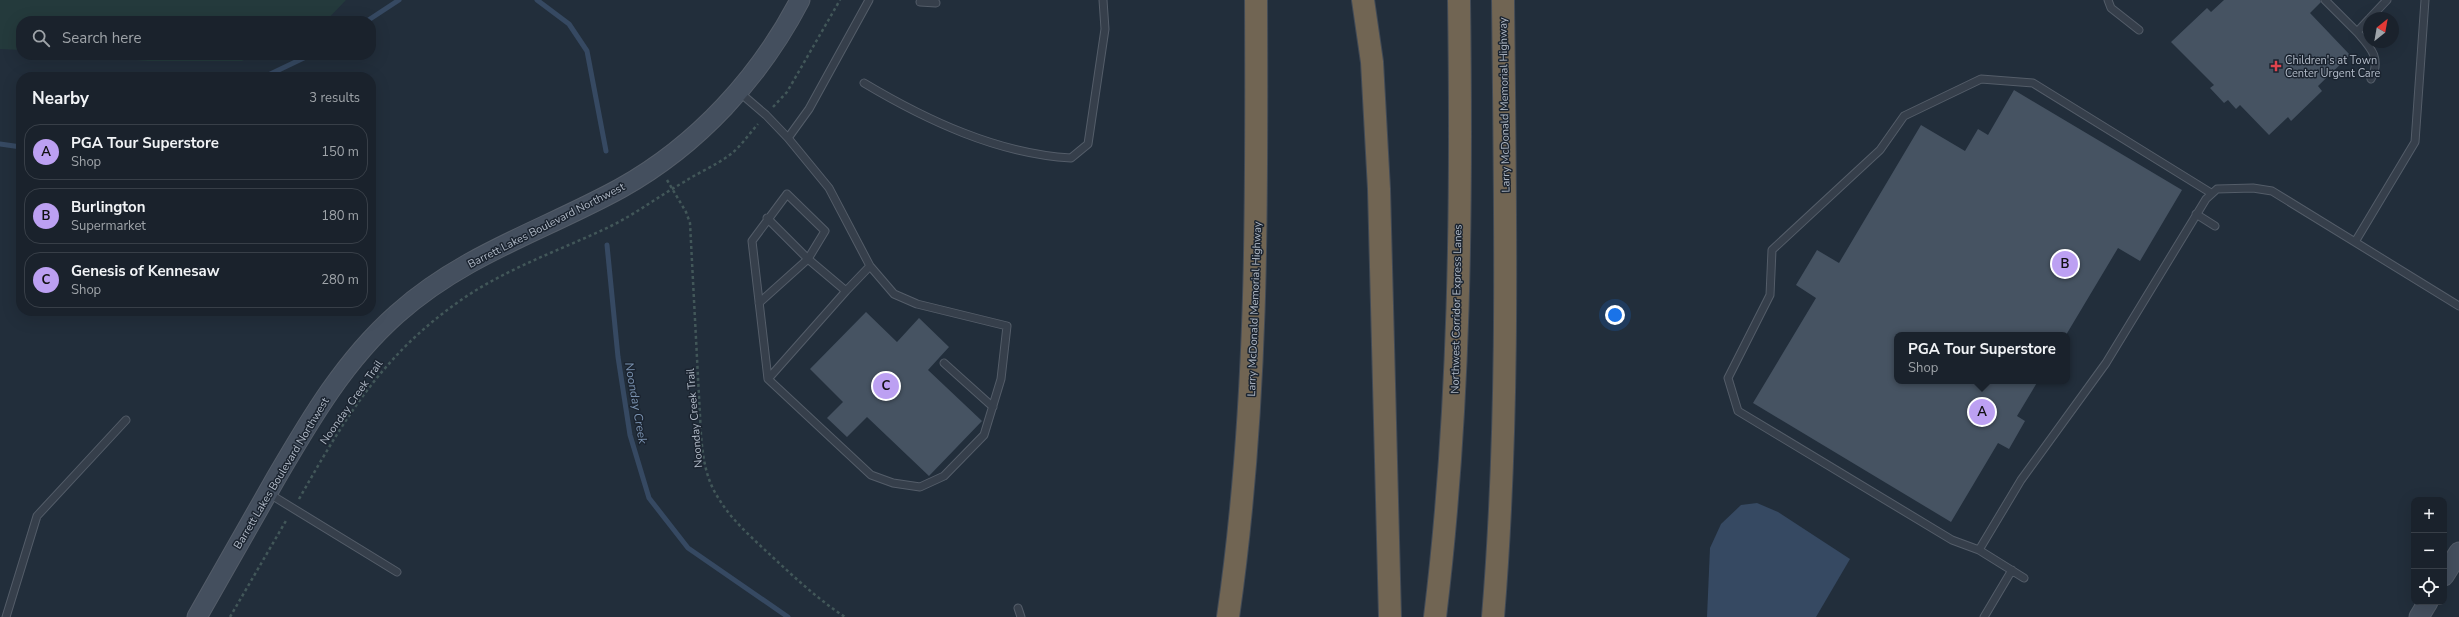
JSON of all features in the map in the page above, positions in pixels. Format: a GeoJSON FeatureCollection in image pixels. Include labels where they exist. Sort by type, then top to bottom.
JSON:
{"type":"FeatureCollection","features":[{"type":"Feature","properties":{"kind":"highway","name":"Larry McDonald Memorial Highway"},"geometry":{"type":"LineString","coordinates":[[1228,617],[1251,402],[1256,310],[1258,221],[1256,0]]}},
{"type":"Feature","properties":{"kind":"highway"},"geometry":{"type":"LineString","coordinates":[[1363,0],[1372,62],[1379,189],[1390,617]]}},
{"type":"Feature","properties":{"kind":"highway"},"geometry":{"type":"LineString","coordinates":[[1372,62],[1378,0]]}},
{"type":"Feature","properties":{"kind":"highway","name":"Northwest Corridor Express Lanes"},"geometry":{"type":"LineString","coordinates":[[1435,617],[1444,537],[1454,409],[1458,276],[1459,0]]}},
{"type":"Feature","properties":{"kind":"highway","name":"Larry McDonald Memorial Highway"},"geometry":{"type":"LineString","coordinates":[[1493,617],[1502,495],[1505,387],[1503,0]]}},
{"type":"Feature","properties":{"kind":"main road","name":"Barrett Lakes Boulevard Northwest"},"geometry":{"type":"LineString","coordinates":[[197,617],[307,424],[345,369],[398,313],[440,281],[476,258],[608,194],[657,165],[708,123],[738,91],[778,39],[800,0]]}},
{"type":"Feature","properties":{"kind":"main road"},"geometry":{"type":"LineString","coordinates":[[2447,571],[2459,552]]}},
{"type":"Feature","properties":{"kind":"main road"},"geometry":{"type":"LineString","coordinates":[[2419,617],[2426,605]]}},
{"type":"Feature","properties":{"kind":"lane"},"geometry":{"type":"LineString","coordinates":[[788,138],[809,109],[869,0]]}},
{"type":"Feature","properties":{"kind":"lane"},"geometry":{"type":"LineString","coordinates":[[864,83],[904,106],[967,135],[1048,157],[1071,158],[1088,144],[1104,29],[1103,0]]}},
{"type":"Feature","properties":{"kind":"lane"},"geometry":{"type":"LineString","coordinates":[[2108,0],[2111,8],[2139,30]]}},
{"type":"Feature","properties":{"kind":"lane"},"geometry":{"type":"LineString","coordinates":[[2325,0],[2373,49],[2375,70],[2371,79]]}},
{"type":"Feature","properties":{"kind":"lane"},"geometry":{"type":"LineString","coordinates":[[2376,12],[2387,0]]}},
{"type":"Feature","properties":{"kind":"lane"},"geometry":{"type":"LineString","coordinates":[[2355,242],[2415,142],[2425,0]]}},
{"type":"Feature","properties":{"kind":"lane"},"geometry":{"type":"LineString","coordinates":[[920,2],[936,3]]}},
{"type":"Feature","properties":{"kind":"lane"},"geometry":{"type":"LineString","coordinates":[[2357,32],[2363,26]]}},
{"type":"Feature","properties":{"kind":"lane"},"geometry":{"type":"LineString","coordinates":[[2024,578],[1979,550],[1952,540],[1738,411],[1728,378],[1770,295],[1772,250],[1880,150],[1904,116],[1980,79],[2033,83],[2211,193]]}},
{"type":"Feature","properties":{"kind":"lane"},"geometry":{"type":"LineString","coordinates":[[738,91],[766,114],[829,188],[870,266],[894,294],[917,304],[1007,326],[1001,379],[984,435],[944,476],[920,487],[893,483],[871,475],[768,379],[759,304],[752,241],[767,218],[787,194],[825,231],[808,259],[759,304]]}},
{"type":"Feature","properties":{"kind":"lane"},"geometry":{"type":"LineString","coordinates":[[1979,550],[2021,480],[2106,363],[2196,214],[2211,193],[2226,187],[2272,191],[2459,306]]}},
{"type":"Feature","properties":{"kind":"lane"},"geometry":{"type":"LineString","coordinates":[[2196,214],[2216,226]]}},
{"type":"Feature","properties":{"kind":"lane"},"geometry":{"type":"LineString","coordinates":[[767,218],[808,259],[846,291]]}},
{"type":"Feature","properties":{"kind":"lane"},"geometry":{"type":"LineString","coordinates":[[768,379],[870,266]]}},
{"type":"Feature","properties":{"kind":"lane"},"geometry":{"type":"LineString","coordinates":[[944,363],[993,407]]}},
{"type":"Feature","properties":{"kind":"lane"},"geometry":{"type":"LineString","coordinates":[[6,617],[37,516],[126,420]]}},
{"type":"Feature","properties":{"kind":"lane"},"geometry":{"type":"LineString","coordinates":[[268,493],[397,572]]}},
{"type":"Feature","properties":{"kind":"lane"},"geometry":{"type":"LineString","coordinates":[[1984,617],[2012,570]]}},
{"type":"Feature","properties":{"kind":"lane"},"geometry":{"type":"LineString","coordinates":[[1018,608],[1021,617]]}},
{"type":"Feature","properties":{"kind":"path","name":"Noonday Creek Trail"},"geometry":{"type":"LineString","coordinates":[[657,165],[686,212],[690,224],[701,435],[704,459],[712,486],[728,512],[748,534],[803,586],[845,617]]}},
{"type":"Feature","properties":{"kind":"path","name":"Noonday Creek Trail"},"geometry":{"type":"LineString","coordinates":[[315,470],[331,442],[375,378],[394,357],[439,316],[498,278],[616,223],[643,208],[672,188]]}},
{"type":"Feature","properties":{"kind":"path"},"geometry":{"type":"LineString","coordinates":[[230,617],[278,535]]}},
{"type":"Feature","properties":{"kind":"green space"},"geometry":{"type":"Polygon","coordinates":[[[0,0],[346,0],[331,16],[16,16],[16,50],[0,49],[0,0]]]}},
{"type":"Feature","properties":{"kind":"green space"},"geometry":{"type":"Polygon","coordinates":[[[135,60],[244,60],[242,61],[135,60]]]}},
{"type":"Feature","properties":{"kind":"water"},"geometry":{"type":"Polygon","coordinates":[[[1757,503],[1778,512],[1850,559],[1816,617],[1707,617],[1710,548],[1721,524],[1741,505],[1757,503]]]}},
{"type":"Feature","properties":{"kind":"building","name":"Children's at Town Center Urgent Care"},"geometry":{"type":"Polygon","coordinates":[[[2224,0],[2320,0],[2321,2],[2310,13],[2350,55],[2318,86],[2322,91],[2291,121],[2288,117],[2269,135],[2240,105],[2236,109],[2228,100],[2224,103],[2210,88],[2214,85],[2171,42],[2207,8],[2211,12],[2224,0]]]}},
{"type":"Feature","properties":{"kind":"building"},"geometry":{"type":"Polygon","coordinates":[[[2014,90],[2182,190],[2140,261],[2118,248],[2068,332],[1894,332],[1894,384],[2036,384],[2017,416],[2025,421],[2009,449],[1998,443],[1951,522],[1753,403],[1816,298],[1796,285],[1817,250],[1839,263],[1921,125],[1965,151],[1978,129],[1988,135],[2014,90]]]}},
{"type":"Feature","properties":{"kind":"building"},"geometry":{"type":"Polygon","coordinates":[[[866,312],[897,342],[919,318],[949,347],[928,370],[982,421],[929,476],[867,417],[847,437],[827,418],[843,402],[810,369],[866,312]]]}},
{"type":"Feature","properties":{"kind":"waterway","name":"Noonday Creek"},"geometry":{"type":"LineString","coordinates":[[375,16],[399,0]]}},
{"type":"Feature","properties":{"kind":"waterway","name":"Noonday Creek"},"geometry":{"type":"LineString","coordinates":[[537,0],[569,24],[587,51],[606,151]]}},
{"type":"Feature","properties":{"kind":"waterway","name":"Noonday Creek"},"geometry":{"type":"LineString","coordinates":[[274,72],[300,60]]}},
{"type":"Feature","properties":{"kind":"waterway","name":"Noonday Creek"},"geometry":{"type":"LineString","coordinates":[[0,144],[16,146]]}},
{"type":"Feature","properties":{"kind":"waterway","name":"Noonday Creek"},"geometry":{"type":"LineString","coordinates":[[607,245],[618,357],[630,435],[649,498],[688,548],[788,617]]}},
{"type":"Feature","properties":{"kind":"place","name":"Children's at Town Center Urgent Care"},"geometry":{"type":"Point","coordinates":[2276,66]}},
{"type":"Feature","properties":{"kind":"place","name":"Burlington"},"geometry":{"type":"Point","coordinates":[2065,264]}},
{"type":"Feature","properties":{"kind":"place","name":"Genesis of Kennesaw"},"geometry":{"type":"Point","coordinates":[886,386]}},
{"type":"Feature","properties":{"kind":"place","name":"PGA Tour Superstore"},"geometry":{"type":"Point","coordinates":[1982,412]}}]}
